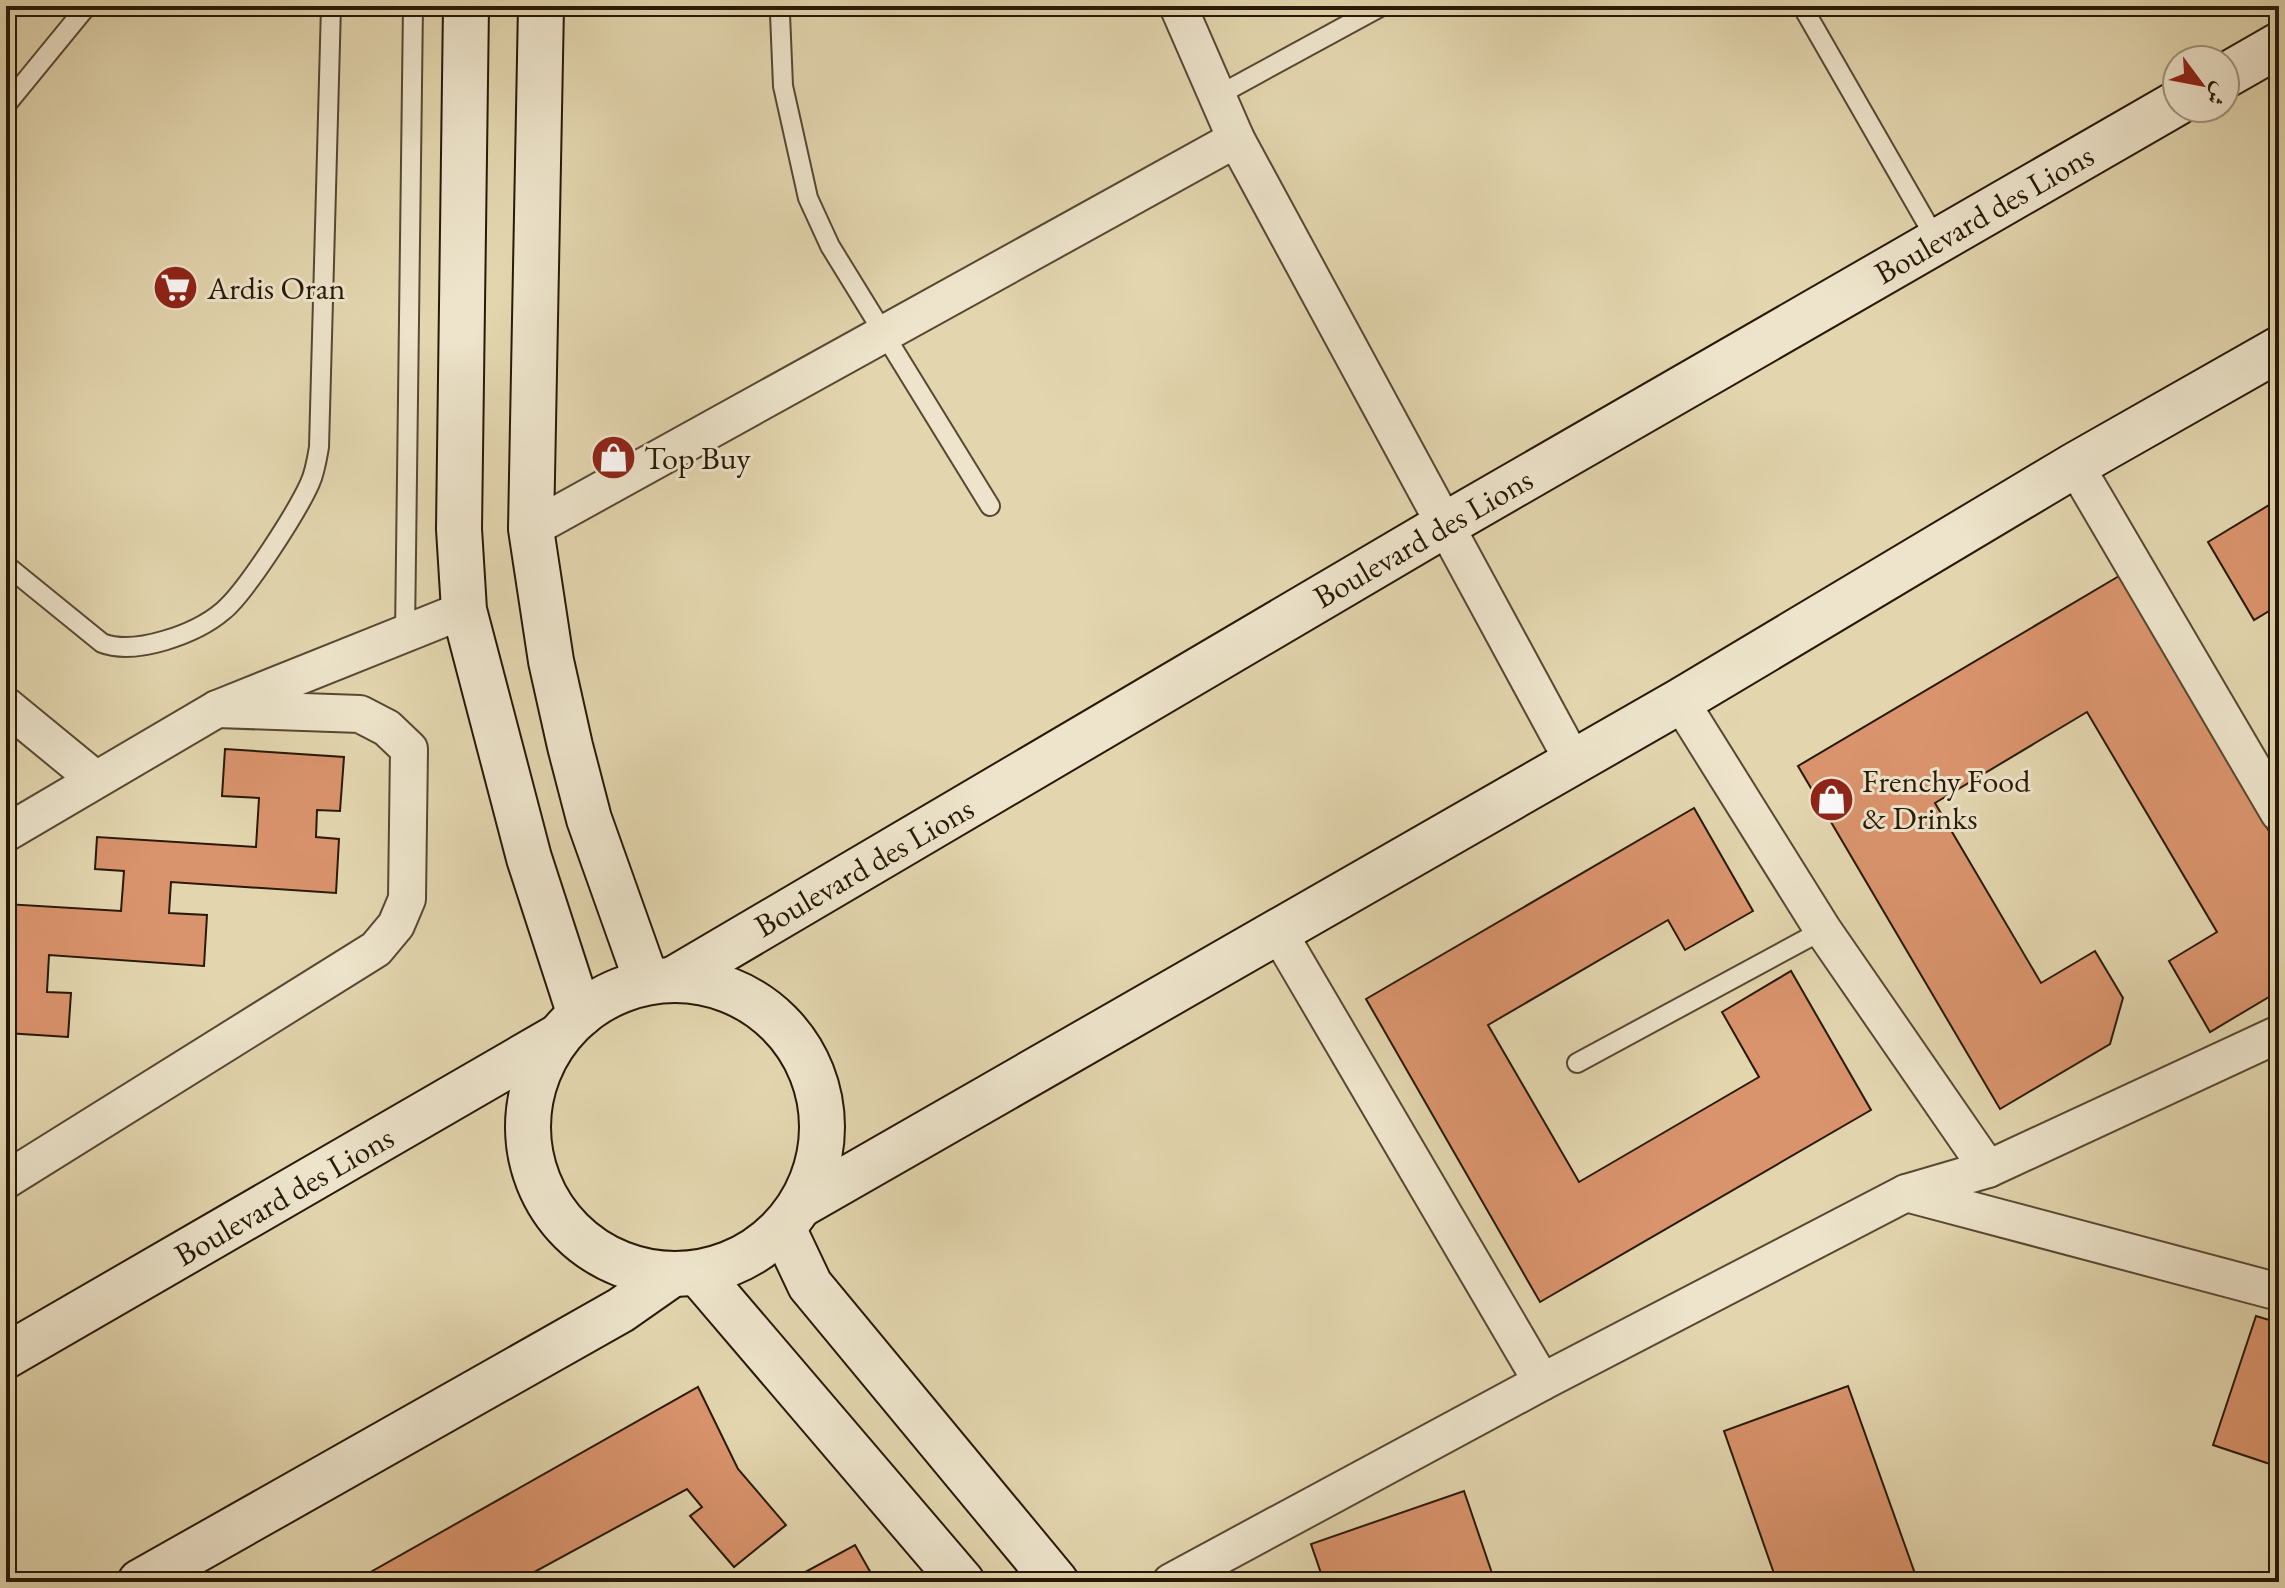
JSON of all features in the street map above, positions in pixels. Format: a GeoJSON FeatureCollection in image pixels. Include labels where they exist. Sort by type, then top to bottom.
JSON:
{"type":"FeatureCollection","features":[{"type":"Feature","properties":{"kind":"main road"},"geometry":{"type":"LineString","coordinates":[[466,6],[459,529],[464,610],[570,1025],[545,1057],[534,1083],[529,1109],[532,1164],[541,1190],[573,1234],[594,1251],[644,1272],[685,1274],[962,1582]]}},
{"type":"Feature","properties":{"kind":"main road"},"geometry":{"type":"LineString","coordinates":[[541,6],[531,529],[551,661],[589,819],[659,981],[701,982],[754,1002],[777,1020],[796,1042],[810,1067],[819,1094],[821,1151],[792,1216],[810,1285],[1056,1582]]}},
{"type":"Feature","properties":{"kind":"main road"},"geometry":{"type":"LineString","coordinates":[[2241,67],[2279,45]]}},
{"type":"Feature","properties":{"kind":"main road","name":"Boulevard des Lions"},"geometry":{"type":"LineString","coordinates":[[6,1356],[570,1025],[612,995],[659,981],[2161,112]]}},
{"type":"Feature","properties":{"kind":"main road"},"geometry":{"type":"LineString","coordinates":[[140,1582],[685,1274],[745,1258],[792,1216],[1277,930],[1680,701],[2075,465],[2279,349]]}},
{"type":"Feature","properties":{"kind":"street"},"geometry":{"type":"LineString","coordinates":[[1178,6],[1236,139],[1573,761]]}},
{"type":"Feature","properties":{"kind":"street"},"geometry":{"type":"LineString","coordinates":[[531,529],[1236,139]]}},
{"type":"Feature","properties":{"kind":"street"},"geometry":{"type":"LineString","coordinates":[[2075,465],[2279,813]]}},
{"type":"Feature","properties":{"kind":"street"},"geometry":{"type":"LineString","coordinates":[[6,833],[217,709],[464,610]]}},
{"type":"Feature","properties":{"kind":"street"},"geometry":{"type":"LineString","coordinates":[[1680,701],[1823,930],[1988,1169]]}},
{"type":"Feature","properties":{"kind":"street"},"geometry":{"type":"LineString","coordinates":[[6,706],[95,779]]}},
{"type":"Feature","properties":{"kind":"street"},"geometry":{"type":"LineString","coordinates":[[6,1180],[376,949],[396,925],[407,899],[409,749],[387,728],[360,714],[217,709]]}},
{"type":"Feature","properties":{"kind":"street"},"geometry":{"type":"LineString","coordinates":[[1277,930],[1542,1382]]}},
{"type":"Feature","properties":{"kind":"street"},"geometry":{"type":"LineString","coordinates":[[1171,1582],[1542,1382],[1906,1193],[1988,1169],[2279,1034]]}},
{"type":"Feature","properties":{"kind":"street"},"geometry":{"type":"LineString","coordinates":[[1906,1193],[2279,1292]]}},
{"type":"Feature","properties":{"kind":"lane"},"geometry":{"type":"LineString","coordinates":[[6,105],[87,6]]}},
{"type":"Feature","properties":{"kind":"lane"},"geometry":{"type":"LineString","coordinates":[[6,565],[102,643],[114,648],[141,648],[201,625],[222,613],[237,597],[304,494],[314,471],[319,447],[331,6]]}},
{"type":"Feature","properties":{"kind":"lane"},"geometry":{"type":"LineString","coordinates":[[405,633],[413,6]]}},
{"type":"Feature","properties":{"kind":"lane"},"geometry":{"type":"LineString","coordinates":[[1217,96],[1382,6]]}},
{"type":"Feature","properties":{"kind":"lane"},"geometry":{"type":"LineString","coordinates":[[1802,6],[1937,241]]}},
{"type":"Feature","properties":{"kind":"lane"},"geometry":{"type":"LineString","coordinates":[[780,14],[783,86],[808,198],[830,246],[990,506]]}},
{"type":"Feature","properties":{"kind":"lane"},"geometry":{"type":"LineString","coordinates":[[1577,1063],[1823,930]]}},
{"type":"Feature","properties":{"kind":"building"},"geometry":{"type":"Polygon","coordinates":[[[6,6],[21,6],[6,23],[6,6]]]}},
{"type":"Feature","properties":{"kind":"building"},"geometry":{"type":"Polygon","coordinates":[[[2279,499],[2279,605],[2254,620],[2208,542],[2279,499]]]}},
{"type":"Feature","properties":{"kind":"building"},"geometry":{"type":"Polygon","coordinates":[[[2119,576],[2279,848],[2279,991],[2210,1032],[2169,961],[2217,932],[2087,712],[1935,803],[2041,983],[2095,951],[2123,998],[2110,1044],[2000,1109],[1798,766],[2119,576]]]}},
{"type":"Feature","properties":{"kind":"building"},"geometry":{"type":"Polygon","coordinates":[[[225,749],[344,757],[340,811],[317,810],[316,837],[339,839],[336,893],[171,882],[169,913],[207,915],[204,966],[49,955],[47,992],[71,993],[68,1037],[6,1033],[6,904],[121,911],[124,871],[95,869],[97,837],[256,847],[259,798],[222,796],[225,749]]]}},
{"type":"Feature","properties":{"kind":"building"},"geometry":{"type":"Polygon","coordinates":[[[1694,808],[1753,911],[1685,950],[1668,920],[1488,1025],[1579,1182],[1759,1077],[1722,1012],[1791,971],[1871,1110],[1540,1302],[1366,999],[1694,808]]]}},
{"type":"Feature","properties":{"kind":"building"},"geometry":{"type":"Polygon","coordinates":[[[2256,1316],[2279,1323],[2279,1467],[2213,1445],[2256,1316]]]}},
{"type":"Feature","properties":{"kind":"building"},"geometry":{"type":"Polygon","coordinates":[[[1848,1386],[1918,1582],[1777,1582],[1724,1431],[1848,1386]]]}},
{"type":"Feature","properties":{"kind":"building"},"geometry":{"type":"Polygon","coordinates":[[[698,1387],[738,1469],[786,1525],[734,1567],[690,1516],[702,1507],[687,1489],[516,1582],[353,1582],[698,1387]]]}},
{"type":"Feature","properties":{"kind":"building"},"geometry":{"type":"Polygon","coordinates":[[[1464,1491],[1495,1582],[1324,1582],[1311,1544],[1464,1491]]]}},
{"type":"Feature","properties":{"kind":"building"},"geometry":{"type":"Polygon","coordinates":[[[855,1545],[876,1582],[798,1582],[796,1577],[855,1545]]]}},
{"type":"Feature","properties":{"kind":"place","name":"Ardis Oran"},"geometry":{"type":"Point","coordinates":[176,288]}},
{"type":"Feature","properties":{"kind":"place","name":"Top Buy"},"geometry":{"type":"Point","coordinates":[613,458]}},
{"type":"Feature","properties":{"kind":"place","name":"Frenchy Food & Drinks"},"geometry":{"type":"Point","coordinates":[1831,799]}}]}
